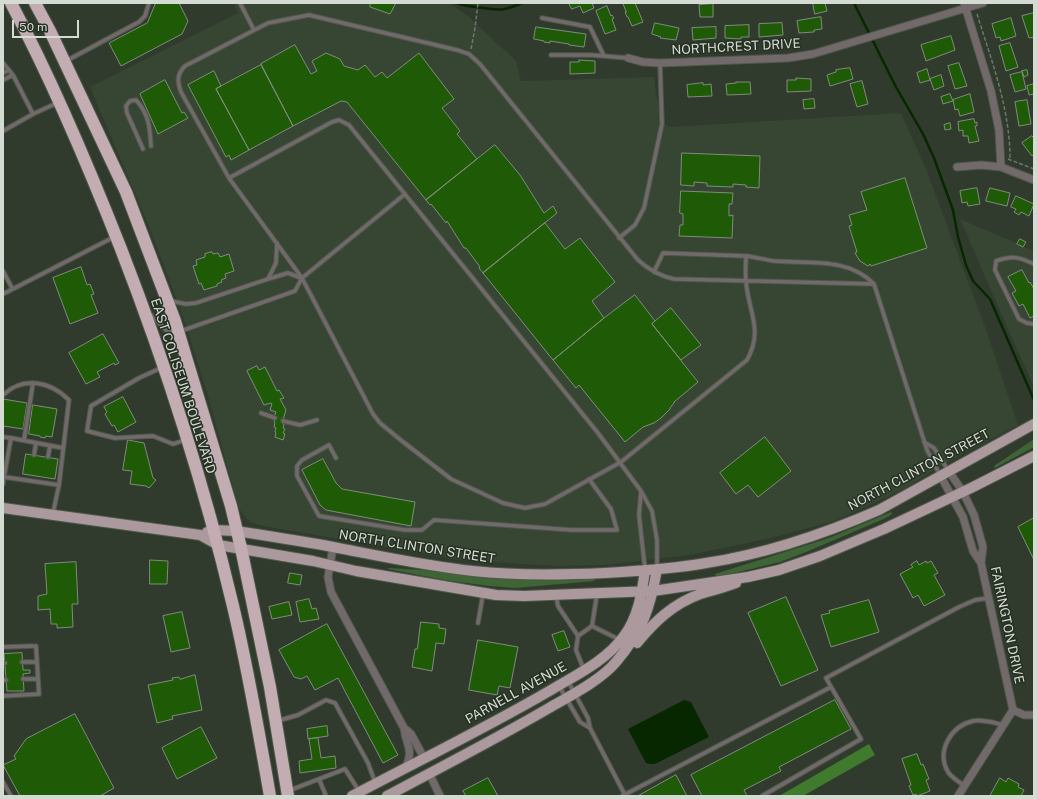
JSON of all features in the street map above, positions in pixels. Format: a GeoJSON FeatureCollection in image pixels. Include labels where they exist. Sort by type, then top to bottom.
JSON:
{"type":"FeatureCollection","features":[{"type":"Feature","properties":{"kind":"highway","name":"EAST COLISEUM BOULEVARD"},"geometry":{"type":"LineString","coordinates":[[11,3],[59,102],[88,167],[143,307],[164,367],[218,545],[243,649],[270,796]]}},
{"type":"Feature","properties":{"kind":"highway","name":"EAST COLISEUM BOULEVARD"},"geometry":{"type":"LineString","coordinates":[[35,3],[65,62],[126,192],[178,332],[231,506],[270,686],[288,794]]}},
{"type":"Feature","properties":{"kind":"main road","name":"NORTH CLINTON STREET"},"geometry":{"type":"LineString","coordinates":[[200,535],[214,530],[236,530],[433,565],[498,573],[577,575],[657,569],[706,563],[736,558],[793,542],[879,510],[1034,424]]}},
{"type":"Feature","properties":{"kind":"main road","name":"NORTH CLINTON STREET"},"geometry":{"type":"LineString","coordinates":[[3,508],[200,535],[218,545],[330,564],[356,571],[483,593],[510,596],[653,591],[748,577],[779,570],[820,556],[884,530],[1034,456]]}},
{"type":"Feature","properties":{"kind":"main road"},"geometry":{"type":"LineString","coordinates":[[615,663],[642,625],[650,605],[657,569]]}},
{"type":"Feature","properties":{"kind":"main road","name":"PARNELL AVENUE"},"geometry":{"type":"LineString","coordinates":[[356,794],[519,708],[563,683],[607,654],[620,640],[631,624],[643,591],[645,570]]}},
{"type":"Feature","properties":{"kind":"main road"},"geometry":{"type":"LineString","coordinates":[[387,796],[511,730],[601,675],[630,651],[667,611],[680,603],[700,594],[723,588],[748,577]]}},
{"type":"Feature","properties":{"kind":"street","name":"NORTHCREST DRIVE"},"geometry":{"type":"LineString","coordinates":[[628,58],[643,62],[660,63],[788,58],[813,54],[884,33],[965,6],[983,3]]}},
{"type":"Feature","properties":{"kind":"street"},"geometry":{"type":"LineString","coordinates":[[965,6],[991,91],[999,130],[1001,167]]}},
{"type":"Feature","properties":{"kind":"street"},"geometry":{"type":"LineString","coordinates":[[957,167],[981,165],[1001,167],[1034,180]]}},
{"type":"Feature","properties":{"kind":"street","name":"FAIRINGTON DRIVE"},"geometry":{"type":"LineString","coordinates":[[944,473],[963,492],[974,515],[983,547],[981,563],[1013,710]]}},
{"type":"Feature","properties":{"kind":"street","name":"FAIRINGTON DRIVE"},"geometry":{"type":"LineString","coordinates":[[944,473],[963,517],[973,551],[981,563]]}},
{"type":"Feature","properties":{"kind":"street"},"geometry":{"type":"LineString","coordinates":[[333,547],[328,577],[331,592],[404,728],[411,734],[424,758]]}},
{"type":"Feature","properties":{"kind":"street"},"geometry":{"type":"LineString","coordinates":[[958,796],[1013,710],[1024,716],[1034,715]]}},
{"type":"Feature","properties":{"kind":"street"},"geometry":{"type":"LineString","coordinates":[[404,728],[405,738],[411,754],[406,767]]}},
{"type":"Feature","properties":{"kind":"street"},"geometry":{"type":"LineString","coordinates":[[429,773],[440,796]]}},
{"type":"Feature","properties":{"kind":"lane"},"geometry":{"type":"LineString","coordinates":[[65,62],[139,22],[145,16],[149,3]]}},
{"type":"Feature","properties":{"kind":"lane"},"geometry":{"type":"LineString","coordinates":[[240,3],[254,30]]}},
{"type":"Feature","properties":{"kind":"lane"},"geometry":{"type":"LineString","coordinates":[[746,256],[746,282],[755,332],[755,341],[747,360],[620,462],[545,504],[525,508],[503,503],[450,479],[380,423],[373,414],[302,278],[229,178],[181,92],[177,82],[179,72],[185,66],[268,23],[309,15],[457,50],[469,54],[480,64],[619,238],[638,260],[654,272],[674,279],[746,282],[874,284]]}},
{"type":"Feature","properties":{"kind":"lane"},"geometry":{"type":"LineString","coordinates":[[542,18],[590,27],[604,56]]}},
{"type":"Feature","properties":{"kind":"lane"},"geometry":{"type":"LineString","coordinates":[[551,55],[628,58]]}},
{"type":"Feature","properties":{"kind":"lane"},"geometry":{"type":"LineString","coordinates":[[3,63],[13,75],[33,114]]}},
{"type":"Feature","properties":{"kind":"lane"},"geometry":{"type":"LineString","coordinates":[[619,238],[635,225],[644,208],[662,124],[660,63]]}},
{"type":"Feature","properties":{"kind":"lane"},"geometry":{"type":"LineString","coordinates":[[3,73],[9,70]]}},
{"type":"Feature","properties":{"kind":"lane"},"geometry":{"type":"LineString","coordinates":[[3,80],[13,75]]}},
{"type":"Feature","properties":{"kind":"lane"},"geometry":{"type":"LineString","coordinates":[[143,149],[127,113],[126,106],[130,101],[136,100],[142,107],[148,120],[151,146]]}},
{"type":"Feature","properties":{"kind":"lane"},"geometry":{"type":"LineString","coordinates":[[3,131],[33,114],[59,102]]}},
{"type":"Feature","properties":{"kind":"lane"},"geometry":{"type":"LineString","coordinates":[[229,178],[332,122],[339,120],[349,125],[620,462],[641,491],[652,511],[657,540],[657,569]]}},
{"type":"Feature","properties":{"kind":"lane"},"geometry":{"type":"LineString","coordinates":[[143,307],[166,330],[178,332],[295,291],[302,278],[405,194]]}},
{"type":"Feature","properties":{"kind":"lane"},"geometry":{"type":"LineString","coordinates":[[3,294],[12,288],[116,236]]}},
{"type":"Feature","properties":{"kind":"lane"},"geometry":{"type":"LineString","coordinates":[[268,279],[276,263],[277,243]]}},
{"type":"Feature","properties":{"kind":"lane"},"geometry":{"type":"LineString","coordinates":[[654,272],[663,253],[746,256],[773,261],[840,265],[858,271],[867,277],[874,284],[927,450],[944,473]]}},
{"type":"Feature","properties":{"kind":"lane"},"geometry":{"type":"LineString","coordinates":[[1034,264],[1018,257],[1006,257],[996,261],[995,270],[1019,319],[1027,323],[1034,324]]}},
{"type":"Feature","properties":{"kind":"lane"},"geometry":{"type":"LineString","coordinates":[[3,271],[12,288]]}},
{"type":"Feature","properties":{"kind":"lane"},"geometry":{"type":"LineString","coordinates":[[166,300],[186,304],[196,303],[288,273],[302,278]]}},
{"type":"Feature","properties":{"kind":"lane"},"geometry":{"type":"LineString","coordinates":[[164,367],[139,378],[91,406],[87,431],[115,438],[153,436],[172,444],[187,439]]}},
{"type":"Feature","properties":{"kind":"lane"},"geometry":{"type":"LineString","coordinates":[[3,395],[10,388],[25,383],[48,385],[61,392],[69,400],[59,486],[53,514]]}},
{"type":"Feature","properties":{"kind":"lane"},"geometry":{"type":"LineString","coordinates":[[24,440],[33,384]]}},
{"type":"Feature","properties":{"kind":"lane"},"geometry":{"type":"LineString","coordinates":[[261,413],[275,418]]}},
{"type":"Feature","properties":{"kind":"lane"},"geometry":{"type":"LineString","coordinates":[[283,421],[300,425],[317,420]]}},
{"type":"Feature","properties":{"kind":"lane"},"geometry":{"type":"LineString","coordinates":[[3,436],[63,448]]}},
{"type":"Feature","properties":{"kind":"lane"},"geometry":{"type":"LineString","coordinates":[[3,484],[11,438]]}},
{"type":"Feature","properties":{"kind":"lane"},"geometry":{"type":"LineString","coordinates":[[924,442],[934,448],[944,473]]}},
{"type":"Feature","properties":{"kind":"lane"},"geometry":{"type":"LineString","coordinates":[[34,455],[36,443]]}},
{"type":"Feature","properties":{"kind":"lane"},"geometry":{"type":"LineString","coordinates":[[336,458],[329,445],[302,460],[296,466],[297,476],[319,516],[405,530],[422,530],[434,520],[572,530],[617,530],[611,509],[589,479]]}},
{"type":"Feature","properties":{"kind":"lane"},"geometry":{"type":"LineString","coordinates":[[48,457],[50,446]]}},
{"type":"Feature","properties":{"kind":"lane"},"geometry":{"type":"LineString","coordinates":[[29,481],[30,475]]}},
{"type":"Feature","properties":{"kind":"lane"},"geometry":{"type":"LineString","coordinates":[[4,477],[59,486]]}},
{"type":"Feature","properties":{"kind":"lane"},"geometry":{"type":"LineString","coordinates":[[43,483],[44,477]]}},
{"type":"Feature","properties":{"kind":"lane"},"geometry":{"type":"LineString","coordinates":[[641,491],[639,515],[645,570]]}},
{"type":"Feature","properties":{"kind":"lane"},"geometry":{"type":"LineString","coordinates":[[478,623],[483,593]]}},
{"type":"Feature","properties":{"kind":"lane"},"geometry":{"type":"LineString","coordinates":[[578,636],[592,626],[598,593]]}},
{"type":"Feature","properties":{"kind":"lane"},"geometry":{"type":"LineString","coordinates":[[556,595],[558,606],[578,636],[576,650],[584,670]]}},
{"type":"Feature","properties":{"kind":"lane"},"geometry":{"type":"LineString","coordinates":[[762,796],[861,739],[826,678],[959,607],[975,600],[988,598]]}},
{"type":"Feature","properties":{"kind":"lane"},"geometry":{"type":"LineString","coordinates":[[592,626],[620,640]]}},
{"type":"Feature","properties":{"kind":"lane"},"geometry":{"type":"LineString","coordinates":[[3,647],[34,646],[37,662],[39,694],[3,696]]}},
{"type":"Feature","properties":{"kind":"lane"},"geometry":{"type":"LineString","coordinates":[[22,662],[37,662]]}},
{"type":"Feature","properties":{"kind":"lane"},"geometry":{"type":"LineString","coordinates":[[23,679],[38,679]]}},
{"type":"Feature","properties":{"kind":"lane"},"geometry":{"type":"LineString","coordinates":[[563,683],[570,695],[588,718],[590,728],[623,795],[831,687]]}},
{"type":"Feature","properties":{"kind":"lane"},"geometry":{"type":"LineString","coordinates":[[563,683],[570,695],[580,722],[590,728]]}},
{"type":"Feature","properties":{"kind":"lane"},"geometry":{"type":"LineString","coordinates":[[276,722],[298,715],[326,700],[335,703],[368,763],[375,784]]}},
{"type":"Feature","properties":{"kind":"lane"},"geometry":{"type":"LineString","coordinates":[[965,786],[948,772],[944,760],[944,747],[949,737],[960,727],[973,721],[984,721],[1004,725]]}},
{"type":"Feature","properties":{"kind":"lane"},"geometry":{"type":"LineString","coordinates":[[288,794],[319,779],[345,769],[356,794]]}},
{"type":"Feature","properties":{"kind":"lane"},"geometry":{"type":"LineString","coordinates":[[319,779],[326,796]]}},
{"type":"Feature","properties":{"kind":"lane"},"geometry":{"type":"LineString","coordinates":[[4,785],[11,796]]}},
{"type":"Feature","properties":{"kind":"path"},"geometry":{"type":"LineString","coordinates":[[469,54],[475,28],[478,3]]}},
{"type":"Feature","properties":{"kind":"shaded area"},"geometry":{"type":"Polygon","coordinates":[[[237,3],[449,3],[468,16],[516,61],[521,81],[654,77],[662,124],[670,127],[901,113],[926,169],[985,327],[1018,425],[944,464],[902,490],[834,521],[779,536],[689,555],[606,565],[555,566],[460,560],[255,524],[248,520],[239,509],[208,396],[187,329],[150,229],[90,87],[238,13],[235,6],[237,3]]]}},
{"type":"Feature","properties":{"kind":"shaded area"},"geometry":{"type":"Polygon","coordinates":[[[960,219],[1034,251],[1034,387],[999,309],[960,219]]]}},
{"type":"Feature","properties":{"kind":"shaded area"},"geometry":{"type":"Polygon","coordinates":[[[1034,439],[1034,447],[995,468],[994,466],[1034,439]]]}},
{"type":"Feature","properties":{"kind":"shaded area"},"geometry":{"type":"Polygon","coordinates":[[[891,512],[892,514],[886,518],[780,562],[726,575],[716,576],[715,574],[829,538],[891,512]]]}},
{"type":"Feature","properties":{"kind":"shaded area"},"geometry":{"type":"Polygon","coordinates":[[[388,568],[425,570],[500,578],[544,580],[594,579],[595,581],[515,588],[444,580],[388,568]]]}},
{"type":"Feature","properties":{"kind":"shaded area"},"geometry":{"type":"Polygon","coordinates":[[[684,700],[691,702],[709,737],[655,764],[646,763],[628,729],[684,700]]]}},
{"type":"Feature","properties":{"kind":"green space"},"geometry":{"type":"Polygon","coordinates":[[[869,744],[875,755],[803,796],[779,796],[869,744]]]}},
{"type":"Feature","properties":{"kind":"building"},"geometry":{"type":"Polygon","coordinates":[[[156,3],[179,3],[188,21],[182,34],[121,66],[109,43],[147,23],[156,3]]]}},
{"type":"Feature","properties":{"kind":"building"},"geometry":{"type":"Polygon","coordinates":[[[369,3],[396,3],[390,14],[370,7],[369,3]]]}},
{"type":"Feature","properties":{"kind":"building"},"geometry":{"type":"Polygon","coordinates":[[[569,3],[592,3],[594,8],[583,13],[580,6],[572,9],[569,3]]]}},
{"type":"Feature","properties":{"kind":"building"},"geometry":{"type":"Polygon","coordinates":[[[623,3],[635,3],[643,22],[632,26],[625,12],[623,3]]]}},
{"type":"Feature","properties":{"kind":"building"},"geometry":{"type":"Polygon","coordinates":[[[813,3],[825,3],[827,11],[815,14],[813,3]]]}},
{"type":"Feature","properties":{"kind":"building"},"geometry":{"type":"Polygon","coordinates":[[[713,4],[713,17],[700,17],[699,5],[713,4]]]}},
{"type":"Feature","properties":{"kind":"building"},"geometry":{"type":"Polygon","coordinates":[[[607,6],[611,16],[612,15],[614,18],[612,19],[616,30],[605,34],[596,11],[607,6]]]}},
{"type":"Feature","properties":{"kind":"building"},"geometry":{"type":"Polygon","coordinates":[[[1034,13],[1034,37],[1029,38],[1022,16],[1034,13]]]}},
{"type":"Feature","properties":{"kind":"building"},"geometry":{"type":"Polygon","coordinates":[[[821,17],[822,29],[814,30],[814,32],[799,33],[797,21],[821,17]]]}},
{"type":"Feature","properties":{"kind":"building"},"geometry":{"type":"Polygon","coordinates":[[[1011,18],[1016,36],[1001,41],[1000,37],[996,38],[992,24],[1011,18]]]}},
{"type":"Feature","properties":{"kind":"building"},"geometry":{"type":"Polygon","coordinates":[[[655,23],[679,28],[676,40],[660,38],[661,37],[652,34],[655,23]]]}},
{"type":"Feature","properties":{"kind":"building"},"geometry":{"type":"Polygon","coordinates":[[[782,23],[783,35],[759,37],[759,24],[782,23]]]}},
{"type":"Feature","properties":{"kind":"building"},"geometry":{"type":"Polygon","coordinates":[[[749,25],[749,37],[741,37],[741,39],[725,38],[725,26],[749,25]]]}},
{"type":"Feature","properties":{"kind":"building"},"geometry":{"type":"Polygon","coordinates":[[[536,27],[586,34],[584,47],[550,41],[550,43],[534,39],[536,27]]]}},
{"type":"Feature","properties":{"kind":"building"},"geometry":{"type":"Polygon","coordinates":[[[716,27],[716,38],[693,40],[692,28],[716,27]]]}},
{"type":"Feature","properties":{"kind":"building"},"geometry":{"type":"Polygon","coordinates":[[[951,36],[955,50],[926,61],[921,45],[951,36]]]}},
{"type":"Feature","properties":{"kind":"building"},"geometry":{"type":"Polygon","coordinates":[[[1010,43],[1018,67],[1006,71],[999,46],[1010,43]]]}},
{"type":"Feature","properties":{"kind":"building"},"geometry":{"type":"Polygon","coordinates":[[[295,45],[311,74],[317,71],[312,61],[326,53],[340,59],[344,66],[358,70],[365,65],[375,77],[382,72],[387,78],[419,53],[454,99],[442,108],[460,131],[457,134],[477,159],[426,200],[347,102],[341,101],[293,126],[261,64],[295,45]]]}},
{"type":"Feature","properties":{"kind":"building"},"geometry":{"type":"Polygon","coordinates":[[[579,60],[595,61],[595,73],[570,74],[570,62],[579,62],[579,60]]]}},
{"type":"Feature","properties":{"kind":"building"},"geometry":{"type":"Polygon","coordinates":[[[959,63],[967,86],[955,89],[948,66],[959,63]]]}},
{"type":"Feature","properties":{"kind":"building"},"geometry":{"type":"Polygon","coordinates":[[[261,65],[293,126],[249,150],[216,89],[261,65]]]}},
{"type":"Feature","properties":{"kind":"building"},"geometry":{"type":"Polygon","coordinates":[[[850,68],[853,79],[830,86],[827,75],[836,72],[836,70],[850,68]]]}},
{"type":"Feature","properties":{"kind":"building"},"geometry":{"type":"Polygon","coordinates":[[[927,69],[930,80],[920,83],[917,73],[927,69]]]}},
{"type":"Feature","properties":{"kind":"building"},"geometry":{"type":"Polygon","coordinates":[[[1027,70],[1028,75],[1024,77],[1022,71],[1027,70]]]}},
{"type":"Feature","properties":{"kind":"building"},"geometry":{"type":"Polygon","coordinates":[[[214,71],[221,86],[216,89],[249,150],[231,160],[229,155],[226,157],[188,85],[214,71]]]}},
{"type":"Feature","properties":{"kind":"building"},"geometry":{"type":"Polygon","coordinates":[[[1022,72],[1026,89],[1015,92],[1010,75],[1022,72]]]}},
{"type":"Feature","properties":{"kind":"building"},"geometry":{"type":"Polygon","coordinates":[[[941,75],[944,86],[934,90],[930,79],[941,75]]]}},
{"type":"Feature","properties":{"kind":"building"},"geometry":{"type":"Polygon","coordinates":[[[796,78],[811,79],[811,91],[787,92],[787,80],[796,80],[796,78]]]}},
{"type":"Feature","properties":{"kind":"building"},"geometry":{"type":"Polygon","coordinates":[[[165,80],[182,113],[184,112],[188,118],[158,134],[140,94],[165,80]]]}},
{"type":"Feature","properties":{"kind":"building"},"geometry":{"type":"Polygon","coordinates":[[[862,81],[868,104],[857,107],[850,84],[862,81]]]}},
{"type":"Feature","properties":{"kind":"building"},"geometry":{"type":"Polygon","coordinates":[[[750,82],[751,94],[727,95],[726,84],[750,82]]]}},
{"type":"Feature","properties":{"kind":"building"},"geometry":{"type":"Polygon","coordinates":[[[703,83],[703,85],[711,84],[712,96],[688,97],[687,85],[703,83]]]}},
{"type":"Feature","properties":{"kind":"building"},"geometry":{"type":"Polygon","coordinates":[[[1034,84],[1034,94],[1029,95],[1027,86],[1034,84]]]}},
{"type":"Feature","properties":{"kind":"building"},"geometry":{"type":"Polygon","coordinates":[[[950,94],[953,101],[943,104],[941,97],[950,94]]]}},
{"type":"Feature","properties":{"kind":"building"},"geometry":{"type":"Polygon","coordinates":[[[970,94],[974,112],[960,116],[958,109],[955,110],[953,100],[970,94]]]}},
{"type":"Feature","properties":{"kind":"building"},"geometry":{"type":"Polygon","coordinates":[[[814,99],[815,108],[804,109],[803,100],[814,99]]]}},
{"type":"Feature","properties":{"kind":"building"},"geometry":{"type":"Polygon","coordinates":[[[1027,100],[1031,124],[1019,126],[1015,102],[1027,100]]]}},
{"type":"Feature","properties":{"kind":"building"},"geometry":{"type":"Polygon","coordinates":[[[974,119],[975,123],[977,122],[977,126],[975,126],[979,141],[969,143],[968,136],[963,136],[963,130],[959,131],[958,122],[974,119]]]}},
{"type":"Feature","properties":{"kind":"building"},"geometry":{"type":"Polygon","coordinates":[[[950,123],[951,129],[945,130],[944,125],[950,123]]]}},
{"type":"Feature","properties":{"kind":"building"},"geometry":{"type":"Polygon","coordinates":[[[1032,136],[1034,138],[1034,154],[1032,156],[1022,143],[1032,136]]]}},
{"type":"Feature","properties":{"kind":"building"},"geometry":{"type":"Polygon","coordinates":[[[495,145],[520,175],[544,213],[553,206],[557,213],[483,273],[466,248],[464,248],[447,221],[446,223],[426,200],[495,145]]]}},
{"type":"Feature","properties":{"kind":"building"},"geometry":{"type":"Polygon","coordinates":[[[682,153],[760,156],[759,188],[733,184],[733,187],[707,186],[707,183],[694,182],[694,186],[681,185],[682,153]]]}},
{"type":"Feature","properties":{"kind":"building"},"geometry":{"type":"Polygon","coordinates":[[[905,178],[927,248],[871,266],[870,264],[868,266],[860,261],[855,253],[857,252],[849,226],[852,225],[849,215],[867,210],[861,192],[905,178]]]}},
{"type":"Feature","properties":{"kind":"building"},"geometry":{"type":"Polygon","coordinates":[[[977,188],[980,204],[968,206],[967,202],[962,203],[960,191],[977,188]]]}},
{"type":"Feature","properties":{"kind":"building"},"geometry":{"type":"Polygon","coordinates":[[[990,188],[1010,193],[1007,206],[986,201],[990,188]]]}},
{"type":"Feature","properties":{"kind":"building"},"geometry":{"type":"Polygon","coordinates":[[[681,191],[733,193],[732,204],[729,204],[729,216],[733,215],[732,238],[679,236],[680,225],[683,225],[683,214],[680,213],[681,191]]]}},
{"type":"Feature","properties":{"kind":"building"},"geometry":{"type":"Polygon","coordinates":[[[1016,196],[1034,204],[1029,216],[1021,212],[1019,215],[1014,212],[1016,209],[1011,207],[1016,196]]]}},
{"type":"Feature","properties":{"kind":"building"},"geometry":{"type":"Polygon","coordinates":[[[545,223],[565,249],[580,238],[615,282],[592,301],[604,318],[553,360],[483,273],[545,223]]]}},
{"type":"Feature","properties":{"kind":"building"},"geometry":{"type":"Polygon","coordinates":[[[1020,239],[1026,242],[1023,247],[1017,244],[1020,239]]]}},
{"type":"Feature","properties":{"kind":"building"},"geometry":{"type":"Polygon","coordinates":[[[212,252],[213,254],[218,253],[220,257],[229,254],[234,271],[225,274],[226,278],[221,280],[222,282],[217,284],[217,286],[204,290],[201,283],[199,284],[193,266],[197,265],[196,260],[205,257],[205,254],[212,252]]]}},
{"type":"Feature","properties":{"kind":"building"},"geometry":{"type":"Polygon","coordinates":[[[81,267],[87,285],[90,284],[94,294],[91,295],[98,313],[70,324],[53,278],[81,267]]]}},
{"type":"Feature","properties":{"kind":"building"},"geometry":{"type":"Polygon","coordinates":[[[1022,270],[1034,289],[1034,316],[1030,318],[1023,304],[1019,306],[1012,293],[1016,291],[1008,277],[1022,270]]]}},
{"type":"Feature","properties":{"kind":"building"},"geometry":{"type":"Polygon","coordinates":[[[635,295],[655,321],[652,324],[698,382],[674,402],[670,409],[661,418],[654,423],[643,427],[625,442],[579,385],[576,388],[553,360],[604,318],[635,295]]]}},
{"type":"Feature","properties":{"kind":"building"},"geometry":{"type":"Polygon","coordinates":[[[671,308],[701,345],[681,360],[652,324],[671,308]]]}},
{"type":"Feature","properties":{"kind":"building"},"geometry":{"type":"Polygon","coordinates":[[[103,334],[119,363],[115,365],[114,363],[97,372],[100,377],[86,384],[69,353],[103,334]]]}},
{"type":"Feature","properties":{"kind":"building"},"geometry":{"type":"Polygon","coordinates":[[[257,366],[259,370],[265,367],[277,391],[279,390],[284,398],[280,399],[286,410],[282,423],[284,424],[283,428],[285,429],[283,433],[285,434],[283,440],[275,437],[276,428],[274,427],[274,417],[276,412],[270,410],[272,404],[264,405],[247,371],[257,366]]]}},
{"type":"Feature","properties":{"kind":"building"},"geometry":{"type":"Polygon","coordinates":[[[123,397],[136,422],[118,432],[114,425],[112,426],[105,414],[107,412],[104,407],[123,397]]]}},
{"type":"Feature","properties":{"kind":"building"},"geometry":{"type":"Polygon","coordinates":[[[3,399],[27,403],[23,429],[3,426],[3,399]]]}},
{"type":"Feature","properties":{"kind":"building"},"geometry":{"type":"Polygon","coordinates":[[[33,405],[57,409],[52,437],[46,436],[45,438],[29,434],[33,405]]]}},
{"type":"Feature","properties":{"kind":"building"},"geometry":{"type":"Polygon","coordinates":[[[765,437],[791,471],[758,497],[748,485],[736,494],[720,473],[765,437]]]}},
{"type":"Feature","properties":{"kind":"building"},"geometry":{"type":"Polygon","coordinates":[[[128,440],[144,443],[153,478],[156,480],[149,488],[146,486],[130,484],[132,471],[123,470],[128,440]]]}},
{"type":"Feature","properties":{"kind":"building"},"geometry":{"type":"Polygon","coordinates":[[[26,454],[58,459],[55,479],[23,474],[26,454]]]}},
{"type":"Feature","properties":{"kind":"building"},"geometry":{"type":"Polygon","coordinates":[[[323,459],[336,483],[342,489],[415,502],[411,526],[326,510],[320,505],[302,470],[323,459]]]}},
{"type":"Feature","properties":{"kind":"building"},"geometry":{"type":"Polygon","coordinates":[[[1034,518],[1034,560],[1018,527],[1034,518]]]}},
{"type":"Feature","properties":{"kind":"building"},"geometry":{"type":"Polygon","coordinates":[[[150,560],[168,561],[167,584],[150,584],[150,560]]]}},
{"type":"Feature","properties":{"kind":"building"},"geometry":{"type":"Polygon","coordinates":[[[917,561],[919,565],[926,561],[927,563],[931,561],[938,573],[934,575],[945,595],[924,606],[918,595],[913,598],[900,574],[913,567],[911,565],[917,561]]]}},
{"type":"Feature","properties":{"kind":"building"},"geometry":{"type":"Polygon","coordinates":[[[76,562],[78,604],[72,604],[73,627],[57,628],[57,624],[51,624],[50,609],[38,610],[38,596],[47,594],[45,564],[76,562]]]}},
{"type":"Feature","properties":{"kind":"building"},"geometry":{"type":"Polygon","coordinates":[[[290,573],[302,575],[300,585],[288,583],[290,573]]]}},
{"type":"Feature","properties":{"kind":"building"},"geometry":{"type":"Polygon","coordinates":[[[786,597],[818,670],[781,686],[748,613],[786,597]]]}},
{"type":"Feature","properties":{"kind":"building"},"geometry":{"type":"Polygon","coordinates":[[[309,599],[312,609],[316,608],[319,619],[300,622],[296,602],[309,599]]]}},
{"type":"Feature","properties":{"kind":"building"},"geometry":{"type":"Polygon","coordinates":[[[869,600],[879,632],[831,647],[821,615],[830,613],[829,611],[869,600]]]}},
{"type":"Feature","properties":{"kind":"building"},"geometry":{"type":"Polygon","coordinates":[[[289,602],[292,615],[272,619],[269,607],[289,602]]]}},
{"type":"Feature","properties":{"kind":"building"},"geometry":{"type":"Polygon","coordinates":[[[182,612],[190,648],[171,652],[163,616],[182,612]]]}},
{"type":"Feature","properties":{"kind":"building"},"geometry":{"type":"Polygon","coordinates":[[[421,622],[439,624],[439,628],[446,629],[444,644],[436,643],[432,671],[412,667],[415,649],[417,649],[421,622]]]}},
{"type":"Feature","properties":{"kind":"building"},"geometry":{"type":"Polygon","coordinates":[[[327,624],[398,755],[383,763],[338,678],[315,690],[307,676],[301,679],[294,677],[279,650],[327,624]]]}},
{"type":"Feature","properties":{"kind":"building"},"geometry":{"type":"Polygon","coordinates":[[[564,631],[570,647],[558,651],[552,635],[564,631]]]}},
{"type":"Feature","properties":{"kind":"building"},"geometry":{"type":"Polygon","coordinates":[[[478,640],[518,647],[510,688],[499,686],[497,695],[469,690],[478,640]]]}},
{"type":"Feature","properties":{"kind":"building"},"geometry":{"type":"Polygon","coordinates":[[[22,653],[23,670],[30,670],[30,673],[23,674],[24,691],[7,691],[4,654],[22,653]]]}},
{"type":"Feature","properties":{"kind":"building"},"geometry":{"type":"Polygon","coordinates":[[[195,675],[202,710],[172,716],[173,719],[157,723],[148,685],[173,680],[172,678],[179,677],[180,679],[195,675]]]}},
{"type":"Feature","properties":{"kind":"building"},"geometry":{"type":"Polygon","coordinates":[[[835,700],[851,729],[779,767],[781,771],[744,790],[747,796],[702,796],[691,775],[835,700]]]}},
{"type":"Feature","properties":{"kind":"building"},"geometry":{"type":"Polygon","coordinates":[[[75,714],[114,788],[100,796],[20,796],[3,765],[16,759],[14,756],[26,739],[75,714]]]}},
{"type":"Feature","properties":{"kind":"building"},"geometry":{"type":"Polygon","coordinates":[[[327,726],[328,736],[308,739],[307,729],[327,726]]]}},
{"type":"Feature","properties":{"kind":"building"},"geometry":{"type":"Polygon","coordinates":[[[201,727],[217,758],[177,779],[162,748],[201,727]]]}},
{"type":"Feature","properties":{"kind":"building"},"geometry":{"type":"Polygon","coordinates":[[[318,738],[321,758],[335,756],[336,768],[300,773],[299,761],[312,759],[309,739],[318,738]]]}},
{"type":"Feature","properties":{"kind":"building"},"geometry":{"type":"Polygon","coordinates":[[[917,754],[929,779],[926,780],[930,791],[917,796],[916,794],[913,795],[909,786],[911,785],[902,759],[917,754]]]}},
{"type":"Feature","properties":{"kind":"building"},"geometry":{"type":"Polygon","coordinates":[[[676,775],[687,796],[638,796],[676,775]]]}},
{"type":"Feature","properties":{"kind":"building"},"geometry":{"type":"Polygon","coordinates":[[[488,778],[498,796],[466,796],[463,791],[488,778]]]}},
{"type":"Feature","properties":{"kind":"building"},"geometry":{"type":"Polygon","coordinates":[[[1000,778],[1006,782],[1008,778],[1019,784],[1018,787],[1024,790],[1021,796],[990,796],[1000,778]]]}},
{"type":"Feature","properties":{"kind":"waterway"},"geometry":{"type":"LineString","coordinates":[[457,3],[466,6],[499,10],[522,3]]}},
{"type":"Feature","properties":{"kind":"waterway"},"geometry":{"type":"LineString","coordinates":[[854,3],[896,87],[923,134],[934,158],[953,210],[958,237],[966,265],[973,281],[990,299],[1034,400]]}}]}
